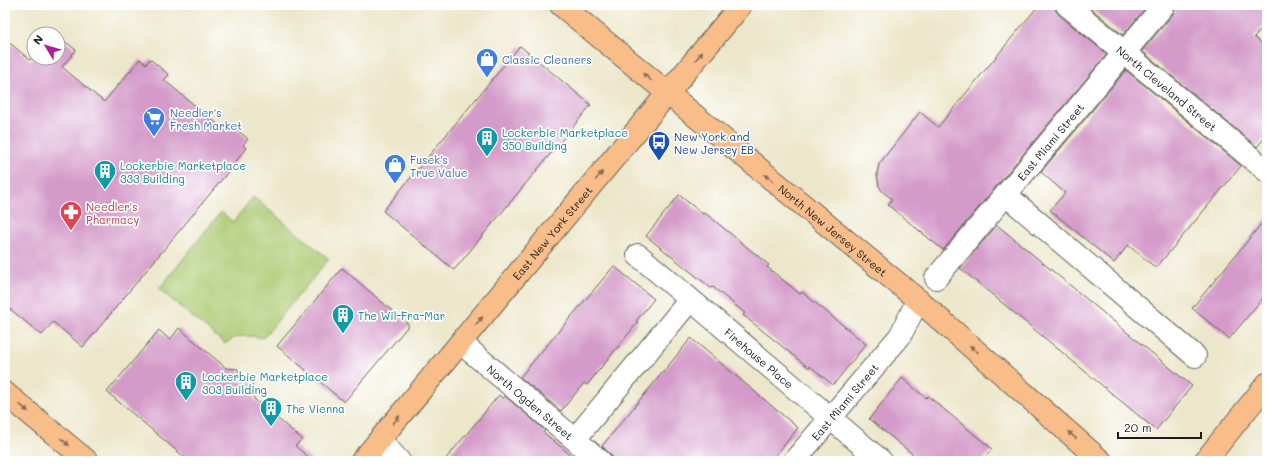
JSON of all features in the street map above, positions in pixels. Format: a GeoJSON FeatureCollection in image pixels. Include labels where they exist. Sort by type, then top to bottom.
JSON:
{"type":"FeatureCollection","features":[{"type":"Feature","properties":{"kind":"main road","name":"North New Jersey Street"},"geometry":{"type":"LineString","coordinates":[[561,5],[918,300],[1101,461]]}},
{"type":"Feature","properties":{"kind":"main road","name":"East New York Street"},"geometry":{"type":"LineString","coordinates":[[362,461],[741,5]]}},
{"type":"Feature","properties":{"kind":"main road"},"geometry":{"type":"LineString","coordinates":[[1205,461],[1267,384]]}},
{"type":"Feature","properties":{"kind":"main road"},"geometry":{"type":"LineString","coordinates":[[5,392],[87,461]]}},
{"type":"Feature","properties":{"kind":"street","name":"North Cleveland Street"},"geometry":{"type":"LineString","coordinates":[[1068,5],[1267,171]]}},
{"type":"Feature","properties":{"kind":"street","name":"East Miami Street"},"geometry":{"type":"LineString","coordinates":[[936,278],[1164,5]]}},
{"type":"Feature","properties":{"kind":"street"},"geometry":{"type":"LineString","coordinates":[[1006,195],[1195,356]]}},
{"type":"Feature","properties":{"kind":"street","name":"Firehouse Place"},"geometry":{"type":"LineString","coordinates":[[638,255],[881,461]]}},
{"type":"Feature","properties":{"kind":"street"},"geometry":{"type":"LineString","coordinates":[[575,439],[690,300]]}},
{"type":"Feature","properties":{"kind":"street","name":"East Miami Street"},"geometry":{"type":"LineString","coordinates":[[794,461],[900,336],[918,300]]}},
{"type":"Feature","properties":{"kind":"street","name":"North Ogden Street"},"geometry":{"type":"LineString","coordinates":[[461,343],[600,461]]}},
{"type":"Feature","properties":{"kind":"street"},"geometry":{"type":"LineString","coordinates":[[380,440],[399,461]]}},
{"type":"Feature","properties":{"kind":"green space"},"geometry":{"type":"Polygon","coordinates":[[[253,197],[329,259],[263,338],[243,336],[234,338],[225,344],[159,289],[221,212],[233,222],[253,197]]]}},
{"type":"Feature","properties":{"kind":"building"},"geometry":{"type":"Polygon","coordinates":[[[1039,5],[1055,5],[1055,10],[1059,15],[1107,54],[943,250],[888,205],[892,199],[882,191],[879,186],[877,174],[879,164],[920,112],[938,127],[1039,5]]]}},
{"type":"Feature","properties":{"kind":"building"},"geometry":{"type":"Polygon","coordinates":[[[1087,5],[1148,5],[1123,35],[1087,5]]]}},
{"type":"Feature","properties":{"kind":"building"},"geometry":{"type":"Polygon","coordinates":[[[1176,5],[1267,5],[1267,22],[1254,37],[1267,48],[1267,135],[1257,147],[1142,51],[1174,13],[1176,5]]]}},
{"type":"Feature","properties":{"kind":"building","name":"Lockerbie Marketplace 333 Building"},"geometry":{"type":"Polygon","coordinates":[[[5,39],[26,57],[26,66],[63,66],[62,67],[104,102],[140,59],[146,64],[150,59],[169,75],[164,80],[222,128],[228,122],[248,139],[243,145],[246,148],[228,172],[83,347],[53,322],[42,335],[5,305],[5,39]]]}},
{"type":"Feature","properties":{"kind":"building","name":"Lockerbie Marketplace 333 Building"},"geometry":{"type":"Polygon","coordinates":[[[66,42],[76,50],[66,62],[66,42]]]}},
{"type":"Feature","properties":{"kind":"building","name":"Lockerbie Marketplace 350 Building"},"geometry":{"type":"Polygon","coordinates":[[[520,46],[591,105],[454,270],[383,211],[520,46]]]}},
{"type":"Feature","properties":{"kind":"building"},"geometry":{"type":"Polygon","coordinates":[[[1126,70],[1241,166],[1156,268],[1128,245],[1114,263],[1050,210],[1065,193],[1041,172],[1126,70]]]}},
{"type":"Feature","properties":{"kind":"building"},"geometry":{"type":"Polygon","coordinates":[[[679,195],[703,214],[705,213],[769,265],[767,267],[800,294],[802,292],[866,344],[833,385],[810,366],[809,368],[743,315],[745,313],[713,287],[711,288],[646,236],[679,195]]]}},
{"type":"Feature","properties":{"kind":"building"},"geometry":{"type":"Polygon","coordinates":[[[1267,217],[1267,293],[1229,339],[1192,308],[1267,217]]]}},
{"type":"Feature","properties":{"kind":"building"},"geometry":{"type":"Polygon","coordinates":[[[997,225],[1192,386],[1156,430],[960,268],[997,225]]]}},
{"type":"Feature","properties":{"kind":"building"},"geometry":{"type":"Polygon","coordinates":[[[614,266],[654,299],[636,321],[638,322],[587,385],[584,383],[561,411],[520,377],[614,266]]]}},
{"type":"Feature","properties":{"kind":"building","name":"The Wil-Fra-Mar"},"geometry":{"type":"Polygon","coordinates":[[[342,268],[409,325],[344,402],[277,346],[342,268]]]}},
{"type":"Feature","properties":{"kind":"building","name":"Lockerbie Marketplace 303 Building"},"geometry":{"type":"Polygon","coordinates":[[[179,328],[226,368],[238,369],[241,382],[252,382],[254,399],[302,439],[295,446],[313,461],[189,461],[107,392],[159,330],[170,340],[179,328]]]}},
{"type":"Feature","properties":{"kind":"building"},"geometry":{"type":"Polygon","coordinates":[[[691,338],[798,428],[771,461],[612,461],[612,456],[602,446],[691,338]]]}},
{"type":"Feature","properties":{"kind":"building"},"geometry":{"type":"Polygon","coordinates":[[[902,378],[926,398],[928,396],[992,449],[982,461],[921,461],[869,419],[902,378]]]}},
{"type":"Feature","properties":{"kind":"building"},"geometry":{"type":"Polygon","coordinates":[[[499,395],[503,399],[505,396],[545,430],[543,432],[578,461],[444,461],[499,395]]]}},
{"type":"Feature","properties":{"kind":"place","name":"Classic Cleaners"},"geometry":{"type":"Point","coordinates":[487,78]}},
{"type":"Feature","properties":{"kind":"place","name":"Needler's Fresh Market"},"geometry":{"type":"Point","coordinates":[154,138]}},
{"type":"Feature","properties":{"kind":"place","name":"Lockerbie Marketplace 350 Building"},"geometry":{"type":"Point","coordinates":[487,158]}},
{"type":"Feature","properties":{"kind":"place","name":"New York and New Jersey EB"},"geometry":{"type":"Point","coordinates":[659,162]}},
{"type":"Feature","properties":{"kind":"place","name":"Fusek's True Value"},"geometry":{"type":"Point","coordinates":[395,184]}},
{"type":"Feature","properties":{"kind":"place","name":"Lockerbie Marketplace 333 Building"},"geometry":{"type":"Point","coordinates":[105,190]}},
{"type":"Feature","properties":{"kind":"place","name":"Needler's Pharmacy"},"geometry":{"type":"Point","coordinates":[71,232]}},
{"type":"Feature","properties":{"kind":"place","name":"The Wil-Fra-Mar"},"geometry":{"type":"Point","coordinates":[343,334]}},
{"type":"Feature","properties":{"kind":"place","name":"Lockerbie Marketplace 303 Building"},"geometry":{"type":"Point","coordinates":[186,402]}},
{"type":"Feature","properties":{"kind":"place","name":"The Vienna"},"geometry":{"type":"Point","coordinates":[271,428]}}]}
